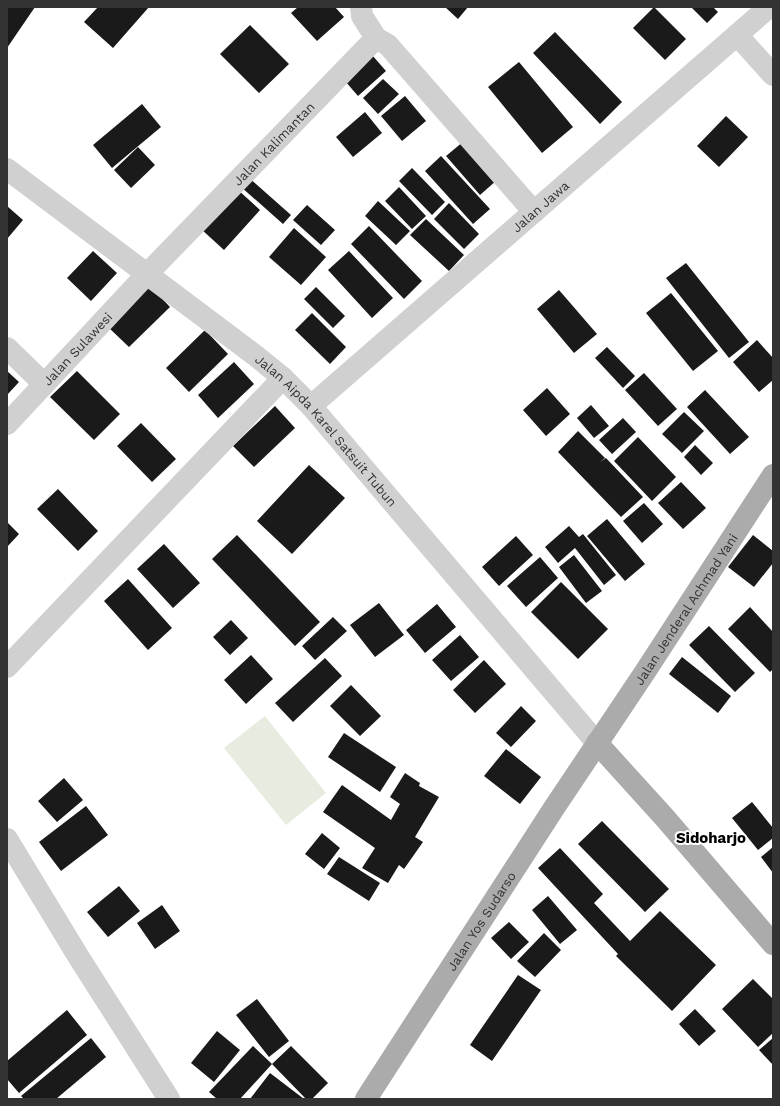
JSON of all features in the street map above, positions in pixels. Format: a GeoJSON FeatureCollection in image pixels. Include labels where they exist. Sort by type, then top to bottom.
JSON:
{"type":"FeatureCollection","features":[{"type":"Feature","properties":{"kind":"main road","name":"Jalan Jenderal Achmad Yani"},"geometry":{"type":"LineString","coordinates":[[597,743],[773,475]]}},
{"type":"Feature","properties":{"kind":"main road"},"geometry":{"type":"LineString","coordinates":[[597,743],[773,944]]}},
{"type":"Feature","properties":{"kind":"main road","name":"Jalan Yos Sudarso"},"geometry":{"type":"LineString","coordinates":[[366,1099],[597,743]]}},
{"type":"Feature","properties":{"kind":"street"},"geometry":{"type":"LineString","coordinates":[[361,7],[362,16],[376,38],[388,45],[534,212]]}},
{"type":"Feature","properties":{"kind":"street","name":"Jalan Jawa"},"geometry":{"type":"LineString","coordinates":[[311,406],[769,7]]}},
{"type":"Feature","properties":{"kind":"street"},"geometry":{"type":"LineString","coordinates":[[737,36],[773,75]]}},
{"type":"Feature","properties":{"kind":"street","name":"Jalan Kalimantan"},"geometry":{"type":"LineString","coordinates":[[148,274],[376,38]]}},
{"type":"Feature","properties":{"kind":"street","name":"Jalan Aipda Karel Satsuit Tubun"},"geometry":{"type":"LineString","coordinates":[[7,169],[148,274],[283,378],[311,406],[597,743]]}},
{"type":"Feature","properties":{"kind":"street","name":"Jalan Sulawesi"},"geometry":{"type":"LineString","coordinates":[[7,424],[148,274]]}},
{"type":"Feature","properties":{"kind":"street"},"geometry":{"type":"LineString","coordinates":[[7,348],[44,384]]}},
{"type":"Feature","properties":{"kind":"street"},"geometry":{"type":"LineString","coordinates":[[7,667],[283,378]]}},
{"type":"Feature","properties":{"kind":"street"},"geometry":{"type":"LineString","coordinates":[[7,839],[78,956],[169,1099]]}},
{"type":"Feature","properties":{"kind":"shaded area"},"geometry":{"type":"Polygon","coordinates":[[[265,716],[326,793],[286,825],[224,748],[265,716]]]}},
{"type":"Feature","properties":{"kind":"building"},"geometry":{"type":"Polygon","coordinates":[[[7,7],[35,7],[7,48],[7,7]]]}},
{"type":"Feature","properties":{"kind":"building"},"geometry":{"type":"Polygon","coordinates":[[[98,7],[149,7],[113,48],[84,22],[98,7]]]}},
{"type":"Feature","properties":{"kind":"building"},"geometry":{"type":"Polygon","coordinates":[[[298,7],[335,7],[344,17],[317,41],[291,13],[298,7]]]}},
{"type":"Feature","properties":{"kind":"building"},"geometry":{"type":"Polygon","coordinates":[[[445,7],[468,7],[458,19],[445,7]]]}},
{"type":"Feature","properties":{"kind":"building"},"geometry":{"type":"Polygon","coordinates":[[[654,7],[686,39],[665,60],[633,28],[654,7]]]}},
{"type":"Feature","properties":{"kind":"building"},"geometry":{"type":"Polygon","coordinates":[[[691,7],[713,7],[718,12],[707,23],[691,7]]]}},
{"type":"Feature","properties":{"kind":"building"},"geometry":{"type":"Polygon","coordinates":[[[250,25],[289,64],[259,93],[220,54],[250,25]]]}},
{"type":"Feature","properties":{"kind":"building"},"geometry":{"type":"Polygon","coordinates":[[[555,32],[622,102],[600,124],[533,53],[555,32]]]}},
{"type":"Feature","properties":{"kind":"building"},"geometry":{"type":"Polygon","coordinates":[[[372,55],[386,71],[358,96],[345,81],[372,55]]]}},
{"type":"Feature","properties":{"kind":"building"},"geometry":{"type":"Polygon","coordinates":[[[519,62],[573,127],[542,153],[488,87],[519,62]]]}},
{"type":"Feature","properties":{"kind":"building"},"geometry":{"type":"Polygon","coordinates":[[[383,79],[399,94],[378,114],[363,98],[383,79]]]}},
{"type":"Feature","properties":{"kind":"building"},"geometry":{"type":"Polygon","coordinates":[[[405,96],[426,121],[402,141],[381,116],[405,96]]]}},
{"type":"Feature","properties":{"kind":"building"},"geometry":{"type":"Polygon","coordinates":[[[142,104],[161,127],[112,168],[93,145],[142,104]]]}},
{"type":"Feature","properties":{"kind":"building"},"geometry":{"type":"Polygon","coordinates":[[[365,112],[382,133],[353,157],[336,137],[365,112]]]}},
{"type":"Feature","properties":{"kind":"building"},"geometry":{"type":"Polygon","coordinates":[[[726,116],[748,137],[719,167],[697,146],[726,116]]]}},
{"type":"Feature","properties":{"kind":"building"},"geometry":{"type":"Polygon","coordinates":[[[464,141],[497,180],[480,195],[446,156],[464,141]]]}},
{"type":"Feature","properties":{"kind":"building"},"geometry":{"type":"Polygon","coordinates":[[[138,147],[155,165],[131,188],[114,170],[138,147]]]}},
{"type":"Feature","properties":{"kind":"building"},"geometry":{"type":"Polygon","coordinates":[[[441,156],[490,209],[473,224],[425,171],[441,156]]]}},
{"type":"Feature","properties":{"kind":"building"},"geometry":{"type":"Polygon","coordinates":[[[412,168],[445,202],[432,215],[399,181],[412,168]]]}},
{"type":"Feature","properties":{"kind":"building"},"geometry":{"type":"Polygon","coordinates":[[[248,177],[291,215],[283,224],[240,186],[248,177]]]}},
{"type":"Feature","properties":{"kind":"building"},"geometry":{"type":"Polygon","coordinates":[[[399,187],[426,216],[412,229],[385,201],[399,187]]]}},
{"type":"Feature","properties":{"kind":"building"},"geometry":{"type":"Polygon","coordinates":[[[237,189],[260,210],[224,250],[201,229],[237,189]]]}},
{"type":"Feature","properties":{"kind":"building"},"geometry":{"type":"Polygon","coordinates":[[[378,201],[410,231],[396,245],[365,216],[378,201]]]}},
{"type":"Feature","properties":{"kind":"building"},"geometry":{"type":"Polygon","coordinates":[[[449,203],[479,234],[464,249],[434,219],[449,203]]]}},
{"type":"Feature","properties":{"kind":"building"},"geometry":{"type":"Polygon","coordinates":[[[307,205],[335,230],[321,245],[293,220],[307,205]]]}},
{"type":"Feature","properties":{"kind":"building"},"geometry":{"type":"Polygon","coordinates":[[[7,206],[23,220],[7,239],[7,206]]]}},
{"type":"Feature","properties":{"kind":"building"},"geometry":{"type":"Polygon","coordinates":[[[426,219],[464,255],[449,271],[410,235],[426,219]]]}},
{"type":"Feature","properties":{"kind":"building"},"geometry":{"type":"Polygon","coordinates":[[[369,226],[422,281],[404,299],[351,244],[369,226]]]}},
{"type":"Feature","properties":{"kind":"building"},"geometry":{"type":"Polygon","coordinates":[[[294,228],[326,257],[301,285],[269,257],[294,228]]]}},
{"type":"Feature","properties":{"kind":"building"},"geometry":{"type":"Polygon","coordinates":[[[93,251],[117,273],[91,301],[67,278],[93,251]]]}},
{"type":"Feature","properties":{"kind":"building"},"geometry":{"type":"Polygon","coordinates":[[[349,251],[393,298],[372,318],[328,270],[349,251]]]}},
{"type":"Feature","properties":{"kind":"building"},"geometry":{"type":"Polygon","coordinates":[[[686,263],[749,342],[729,358],[666,278],[686,263]]]}},
{"type":"Feature","properties":{"kind":"building"},"geometry":{"type":"Polygon","coordinates":[[[150,286],[170,307],[129,347],[108,327],[150,286]]]}},
{"type":"Feature","properties":{"kind":"building"},"geometry":{"type":"Polygon","coordinates":[[[316,287],[345,316],[333,328],[304,299],[316,287]]]}},
{"type":"Feature","properties":{"kind":"building"},"geometry":{"type":"Polygon","coordinates":[[[559,290],[597,334],[574,353],[537,309],[559,290]]]}},
{"type":"Feature","properties":{"kind":"building"},"geometry":{"type":"Polygon","coordinates":[[[671,293],[718,351],[693,371],[646,313],[671,293]]]}},
{"type":"Feature","properties":{"kind":"building"},"geometry":{"type":"Polygon","coordinates":[[[312,313],[346,347],[330,364],[295,330],[312,313]]]}},
{"type":"Feature","properties":{"kind":"building"},"geometry":{"type":"Polygon","coordinates":[[[205,330],[228,354],[189,392],[166,368],[205,330]]]}},
{"type":"Feature","properties":{"kind":"building"},"geometry":{"type":"Polygon","coordinates":[[[757,340],[773,358],[773,380],[759,392],[733,362],[757,340]]]}},
{"type":"Feature","properties":{"kind":"building"},"geometry":{"type":"Polygon","coordinates":[[[607,347],[635,376],[623,388],[595,358],[607,347]]]}},
{"type":"Feature","properties":{"kind":"building"},"geometry":{"type":"Polygon","coordinates":[[[234,362],[254,384],[218,418],[198,395],[234,362]]]}},
{"type":"Feature","properties":{"kind":"building"},"geometry":{"type":"Polygon","coordinates":[[[7,371],[19,382],[7,395],[7,371]]]}},
{"type":"Feature","properties":{"kind":"building"},"geometry":{"type":"Polygon","coordinates":[[[77,371],[120,414],[94,440],[50,397],[77,371]]]}},
{"type":"Feature","properties":{"kind":"building"},"geometry":{"type":"Polygon","coordinates":[[[644,373],[677,409],[658,426],[625,390],[644,373]]]}},
{"type":"Feature","properties":{"kind":"building"},"geometry":{"type":"Polygon","coordinates":[[[547,388],[570,414],[546,436],[523,410],[547,388]]]}},
{"type":"Feature","properties":{"kind":"building"},"geometry":{"type":"Polygon","coordinates":[[[705,390],[749,437],[730,454],[687,407],[705,390]]]}},
{"type":"Feature","properties":{"kind":"building"},"geometry":{"type":"Polygon","coordinates":[[[591,405],[609,426],[594,438],[577,418],[591,405]]]}},
{"type":"Feature","properties":{"kind":"building"},"geometry":{"type":"Polygon","coordinates":[[[275,406],[295,428],[254,467],[233,446],[275,406]]]}},
{"type":"Feature","properties":{"kind":"building"},"geometry":{"type":"Polygon","coordinates":[[[684,412],[704,431],[682,453],[662,434],[684,412]]]}},
{"type":"Feature","properties":{"kind":"building"},"geometry":{"type":"Polygon","coordinates":[[[623,418],[636,432],[612,454],[599,440],[623,418]]]}},
{"type":"Feature","properties":{"kind":"building"},"geometry":{"type":"Polygon","coordinates":[[[141,423],[176,459],[152,482],[117,446],[141,423]]]}},
{"type":"Feature","properties":{"kind":"building"},"geometry":{"type":"Polygon","coordinates":[[[578,431],[605,458],[600,462],[606,458],[643,497],[621,517],[558,452],[578,431]]]}},
{"type":"Feature","properties":{"kind":"building"},"geometry":{"type":"Polygon","coordinates":[[[638,437],[676,477],[652,501],[614,461],[638,437]]]}},
{"type":"Feature","properties":{"kind":"building"},"geometry":{"type":"Polygon","coordinates":[[[695,445],[713,463],[701,475],[684,457],[695,445]]]}},
{"type":"Feature","properties":{"kind":"building"},"geometry":{"type":"Polygon","coordinates":[[[309,465],[345,498],[292,554],[257,521],[309,465]]]}},
{"type":"Feature","properties":{"kind":"building"},"geometry":{"type":"Polygon","coordinates":[[[681,482],[706,508],[683,529],[658,503],[681,482]]]}},
{"type":"Feature","properties":{"kind":"building"},"geometry":{"type":"Polygon","coordinates":[[[58,489],[98,531],[78,551],[37,509],[58,489]]]}},
{"type":"Feature","properties":{"kind":"building"},"geometry":{"type":"Polygon","coordinates":[[[644,503],[663,524],[642,543],[623,521],[644,503]]]}},
{"type":"Feature","properties":{"kind":"building"},"geometry":{"type":"Polygon","coordinates":[[[607,519],[645,564],[625,581],[587,536],[607,519]]]}},
{"type":"Feature","properties":{"kind":"building"},"geometry":{"type":"Polygon","coordinates":[[[7,522],[19,534],[7,547],[7,522]]]}},
{"type":"Feature","properties":{"kind":"building"},"geometry":{"type":"Polygon","coordinates":[[[569,526],[579,537],[583,534],[616,575],[604,585],[575,548],[558,563],[545,547],[569,526]]]}},
{"type":"Feature","properties":{"kind":"building"},"geometry":{"type":"Polygon","coordinates":[[[237,535],[320,622],[295,646],[212,559],[237,535]]]}},
{"type":"Feature","properties":{"kind":"building"},"geometry":{"type":"Polygon","coordinates":[[[753,535],[773,551],[773,563],[754,587],[728,567],[753,535]]]}},
{"type":"Feature","properties":{"kind":"building"},"geometry":{"type":"Polygon","coordinates":[[[516,536],[533,555],[499,586],[482,567],[516,536]]]}},
{"type":"Feature","properties":{"kind":"building"},"geometry":{"type":"Polygon","coordinates":[[[164,544],[200,583],[173,608],[137,569],[164,544]]]}},
{"type":"Feature","properties":{"kind":"building"},"geometry":{"type":"Polygon","coordinates":[[[574,555],[602,591],[586,603],[559,567],[574,555]]]}},
{"type":"Feature","properties":{"kind":"building"},"geometry":{"type":"Polygon","coordinates":[[[540,557],[558,578],[526,607],[507,586],[540,557]]]}},
{"type":"Feature","properties":{"kind":"building"},"geometry":{"type":"Polygon","coordinates":[[[128,579],[172,628],[148,650],[104,601],[128,579]]]}},
{"type":"Feature","properties":{"kind":"building"},"geometry":{"type":"Polygon","coordinates":[[[561,582],[608,629],[578,659],[531,612],[561,582]]]}},
{"type":"Feature","properties":{"kind":"building"},"geometry":{"type":"Polygon","coordinates":[[[379,603],[404,635],[375,657],[350,625],[379,603]]]}},
{"type":"Feature","properties":{"kind":"building"},"geometry":{"type":"Polygon","coordinates":[[[437,604],[456,627],[425,653],[406,630],[437,604]]]}},
{"type":"Feature","properties":{"kind":"building"},"geometry":{"type":"Polygon","coordinates":[[[750,607],[773,632],[773,669],[770,672],[728,629],[750,607]]]}},
{"type":"Feature","properties":{"kind":"building"},"geometry":{"type":"Polygon","coordinates":[[[333,617],[347,631],[315,660],[302,646],[333,617]]]}},
{"type":"Feature","properties":{"kind":"building"},"geometry":{"type":"Polygon","coordinates":[[[231,620],[248,638],[230,655],[213,637],[231,620]]]}},
{"type":"Feature","properties":{"kind":"building"},"geometry":{"type":"Polygon","coordinates":[[[709,626],[755,673],[735,692],[689,645],[709,626]]]}},
{"type":"Feature","properties":{"kind":"building"},"geometry":{"type":"Polygon","coordinates":[[[460,635],[479,657],[451,681],[432,660],[460,635]]]}},
{"type":"Feature","properties":{"kind":"building"},"geometry":{"type":"Polygon","coordinates":[[[251,655],[273,679],[246,704],[224,680],[251,655]]]}},
{"type":"Feature","properties":{"kind":"building"},"geometry":{"type":"Polygon","coordinates":[[[682,657],[731,696],[718,713],[669,674],[682,657]]]}},
{"type":"Feature","properties":{"kind":"building"},"geometry":{"type":"Polygon","coordinates":[[[325,658],[342,676],[293,722],[275,703],[325,658]]]}},
{"type":"Feature","properties":{"kind":"building"},"geometry":{"type":"Polygon","coordinates":[[[484,660],[506,684],[475,713],[453,690],[484,660]]]}},
{"type":"Feature","properties":{"kind":"building"},"geometry":{"type":"Polygon","coordinates":[[[351,685],[381,716],[360,736],[330,706],[351,685]]]}},
{"type":"Feature","properties":{"kind":"building"},"geometry":{"type":"Polygon","coordinates":[[[521,706],[536,721],[511,747],[496,733],[521,706]]]}},
{"type":"Feature","properties":{"kind":"building"},"geometry":{"type":"Polygon","coordinates":[[[344,733],[396,767],[380,792],[328,757],[344,733]]]}},
{"type":"Feature","properties":{"kind":"building"},"geometry":{"type":"Polygon","coordinates":[[[506,749],[541,777],[520,804],[484,776],[506,749]]]}},
{"type":"Feature","properties":{"kind":"building"},"geometry":{"type":"Polygon","coordinates":[[[405,773],[420,783],[419,786],[439,797],[415,837],[423,842],[404,869],[399,865],[388,883],[362,868],[375,848],[323,812],[342,785],[391,820],[400,804],[390,797],[405,773]]]}},
{"type":"Feature","properties":{"kind":"building"},"geometry":{"type":"Polygon","coordinates":[[[64,778],[83,800],[57,822],[38,801],[64,778]]]}},
{"type":"Feature","properties":{"kind":"building"},"geometry":{"type":"Polygon","coordinates":[[[752,802],[773,828],[773,838],[758,850],[732,818],[752,802]]]}},
{"type":"Feature","properties":{"kind":"building"},"geometry":{"type":"Polygon","coordinates":[[[86,806],[108,835],[61,871],[39,842],[86,806]]]}},
{"type":"Feature","properties":{"kind":"building"},"geometry":{"type":"Polygon","coordinates":[[[602,821],[669,889],[645,912],[578,844],[602,821]]]}},
{"type":"Feature","properties":{"kind":"building"},"geometry":{"type":"Polygon","coordinates":[[[322,833],[340,848],[324,869],[305,854],[322,833]]]}},
{"type":"Feature","properties":{"kind":"building"},"geometry":{"type":"Polygon","coordinates":[[[773,847],[773,873],[761,857],[773,847]]]}},
{"type":"Feature","properties":{"kind":"building"},"geometry":{"type":"Polygon","coordinates":[[[560,848],[603,894],[594,903],[630,941],[660,911],[716,965],[672,1011],[616,956],[618,954],[538,868],[560,848]]]}},
{"type":"Feature","properties":{"kind":"building"},"geometry":{"type":"Polygon","coordinates":[[[339,857],[380,883],[369,901],[327,874],[339,857]]]}},
{"type":"Feature","properties":{"kind":"building"},"geometry":{"type":"Polygon","coordinates":[[[119,886],[140,911],[108,937],[87,912],[119,886]]]}},
{"type":"Feature","properties":{"kind":"building"},"geometry":{"type":"Polygon","coordinates":[[[548,896],[577,930],[560,944],[532,910],[548,896]]]}},
{"type":"Feature","properties":{"kind":"building"},"geometry":{"type":"Polygon","coordinates":[[[162,905],[180,931],[155,949],[137,923],[162,905]]]}},
{"type":"Feature","properties":{"kind":"building"},"geometry":{"type":"Polygon","coordinates":[[[509,922],[529,942],[511,959],[491,938],[509,922]]]}},
{"type":"Feature","properties":{"kind":"building"},"geometry":{"type":"Polygon","coordinates":[[[544,933],[561,950],[535,977],[517,961],[544,933]]]}},
{"type":"Feature","properties":{"kind":"building"},"geometry":{"type":"Polygon","coordinates":[[[518,975],[541,990],[492,1061],[470,1045],[518,975]]]}},
{"type":"Feature","properties":{"kind":"building"},"geometry":{"type":"Polygon","coordinates":[[[753,979],[773,999],[773,1033],[758,1047],[722,1009],[753,979]]]}},
{"type":"Feature","properties":{"kind":"building"},"geometry":{"type":"Polygon","coordinates":[[[257,999],[289,1041],[269,1057],[236,1015],[257,999]]]}},
{"type":"Feature","properties":{"kind":"building"},"geometry":{"type":"Polygon","coordinates":[[[695,1009],[716,1031],[699,1046],[679,1024],[695,1009]]]}},
{"type":"Feature","properties":{"kind":"building"},"geometry":{"type":"Polygon","coordinates":[[[67,1010],[87,1035],[19,1093],[7,1079],[7,1061],[67,1010]]]}},
{"type":"Feature","properties":{"kind":"building"},"geometry":{"type":"Polygon","coordinates":[[[217,1031],[240,1050],[214,1082],[191,1063],[217,1031]]]}},
{"type":"Feature","properties":{"kind":"building"},"geometry":{"type":"Polygon","coordinates":[[[91,1038],[106,1057],[56,1099],[24,1099],[21,1096],[91,1038]]]}},
{"type":"Feature","properties":{"kind":"building"},"geometry":{"type":"Polygon","coordinates":[[[773,1038],[773,1065],[759,1050],[773,1038]]]}},
{"type":"Feature","properties":{"kind":"building"},"geometry":{"type":"Polygon","coordinates":[[[253,1046],[272,1064],[240,1099],[217,1099],[209,1092],[253,1046]]]}},
{"type":"Feature","properties":{"kind":"building"},"geometry":{"type":"Polygon","coordinates":[[[291,1046],[328,1083],[312,1099],[306,1099],[272,1064],[291,1046]]]}},
{"type":"Feature","properties":{"kind":"building"},"geometry":{"type":"Polygon","coordinates":[[[270,1073],[304,1099],[250,1099],[270,1073]]]}},
{"type":"Feature","properties":{"kind":"district","name":"Sidoharjo"},"geometry":{"type":"Point","coordinates":[711,838]}}]}
